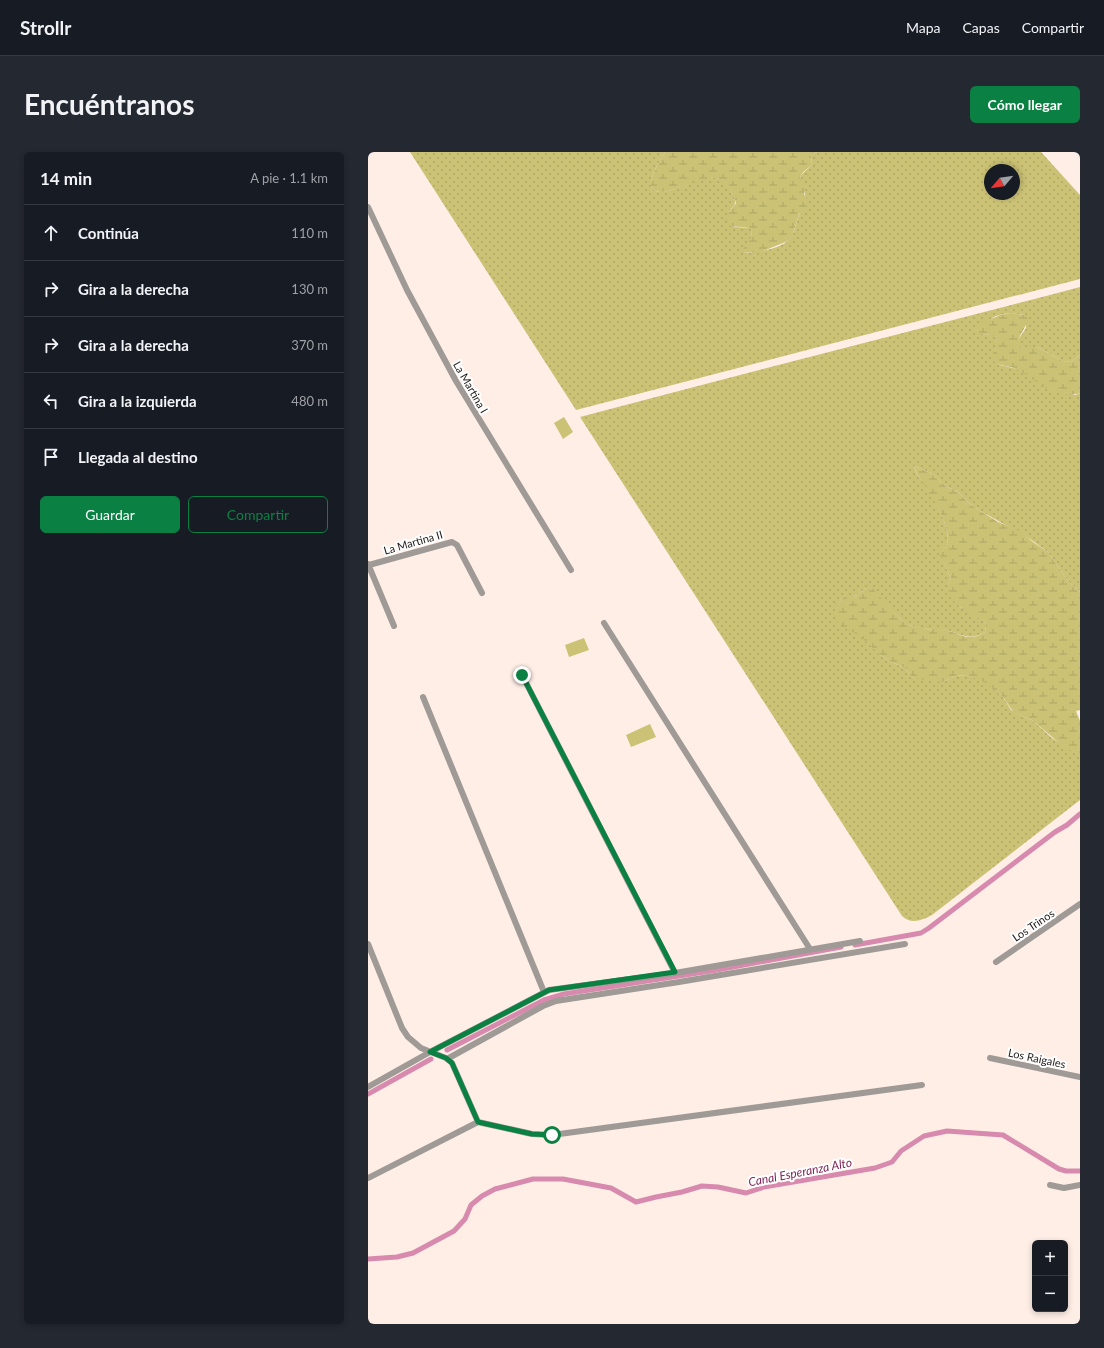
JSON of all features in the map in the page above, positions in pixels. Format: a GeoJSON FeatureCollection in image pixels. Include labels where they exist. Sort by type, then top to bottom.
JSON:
{"type":"FeatureCollection","features":[{"type":"Feature","properties":{"kind":"street","name":"La Martina I"},"geometry":{"type":"LineString","coordinates":[[368,207],[407,290],[456,381],[571,570]]}},
{"type":"Feature","properties":{"kind":"street","name":"La Martina II"},"geometry":{"type":"LineString","coordinates":[[394,626],[368,565],[452,542],[457,545],[482,593]]}},
{"type":"Feature","properties":{"kind":"street"},"geometry":{"type":"LineString","coordinates":[[604,623],[810,949]]}},
{"type":"Feature","properties":{"kind":"street"},"geometry":{"type":"LineString","coordinates":[[522,675],[675,972]]}},
{"type":"Feature","properties":{"kind":"street"},"geometry":{"type":"LineString","coordinates":[[423,697],[544,992]]}},
{"type":"Feature","properties":{"kind":"street","name":"Los Trinos"},"geometry":{"type":"LineString","coordinates":[[996,962],[1080,904]]}},
{"type":"Feature","properties":{"kind":"street"},"geometry":{"type":"LineString","coordinates":[[368,1087],[430,1052],[544,992],[558,988],[675,972],[860,941]]}},
{"type":"Feature","properties":{"kind":"street"},"geometry":{"type":"LineString","coordinates":[[368,944],[405,1032],[417,1045],[447,1059],[453,1066],[478,1122]]}},
{"type":"Feature","properties":{"kind":"street"},"geometry":{"type":"LineString","coordinates":[[447,1059],[543,1006],[556,1001],[905,944]]}},
{"type":"Feature","properties":{"kind":"street","name":"Los Raigales"},"geometry":{"type":"LineString","coordinates":[[990,1058],[1080,1077]]}},
{"type":"Feature","properties":{"kind":"street"},"geometry":{"type":"LineString","coordinates":[[368,1178],[478,1122],[532,1134],[552,1135],[922,1085]]}},
{"type":"Feature","properties":{"kind":"street"},"geometry":{"type":"LineString","coordinates":[[1050,1185],[1064,1188],[1080,1185]]}},
{"type":"Feature","properties":{"kind":"green space"},"geometry":{"type":"Polygon","coordinates":[[[410,152],[665,152],[651,180],[651,186],[654,190],[661,192],[672,190],[707,178],[725,181],[735,200],[734,205],[729,211],[734,227],[751,228],[750,241],[743,252],[755,252],[784,244],[792,236],[806,198],[803,182],[800,177],[812,165],[811,155],[817,152],[1041,152],[1080,195],[1080,279],[576,410],[410,152]]]}},
{"type":"Feature","properties":{"kind":"green space"},"geometry":{"type":"Polygon","coordinates":[[[665,152],[817,152],[811,155],[812,165],[803,172],[800,177],[806,184],[804,194],[810,205],[799,214],[792,237],[788,241],[758,253],[743,252],[744,247],[751,236],[751,228],[730,226],[727,222],[726,216],[736,203],[725,182],[718,178],[711,178],[703,179],[672,190],[661,192],[654,190],[651,186],[651,180],[665,152]]]}},
{"type":"Feature","properties":{"kind":"green space"},"geometry":{"type":"Polygon","coordinates":[[[1080,287],[1080,355],[1070,362],[1062,361],[1038,347],[1023,347],[1018,345],[1018,340],[1026,328],[1025,315],[1002,314],[994,317],[987,322],[982,334],[993,335],[996,337],[997,345],[994,350],[994,361],[1000,365],[1017,369],[1052,391],[1075,395],[1080,393],[1080,592],[1068,581],[1048,552],[1030,539],[970,504],[957,491],[947,487],[931,473],[914,466],[916,473],[935,502],[945,524],[948,538],[947,544],[941,551],[944,563],[951,578],[948,584],[960,607],[984,621],[986,624],[985,632],[980,635],[970,637],[947,630],[924,629],[910,625],[895,614],[870,588],[866,588],[854,597],[844,597],[841,599],[835,613],[867,641],[880,655],[905,668],[911,677],[945,681],[955,676],[966,675],[984,681],[1003,697],[1011,710],[1032,720],[1052,738],[1077,754],[1080,754],[1080,800],[932,915],[917,921],[909,920],[902,916],[580,417],[1080,287]]]}},
{"type":"Feature","properties":{"kind":"green space"},"geometry":{"type":"Polygon","coordinates":[[[1011,313],[1025,315],[1028,318],[1019,338],[1018,345],[1023,347],[1038,347],[1062,361],[1070,362],[1080,355],[1080,393],[1071,395],[1054,392],[1016,369],[994,361],[993,356],[996,337],[978,333],[976,331],[978,325],[1000,315],[1011,313]]]}},
{"type":"Feature","properties":{"kind":"green space"},"geometry":{"type":"Polygon","coordinates":[[[564,417],[573,432],[563,439],[554,423],[564,417]]]}},
{"type":"Feature","properties":{"kind":"green space"},"geometry":{"type":"Polygon","coordinates":[[[914,466],[931,473],[947,487],[957,491],[970,504],[998,522],[1020,531],[1048,552],[1068,581],[1080,592],[1080,710],[1076,711],[1080,721],[1080,754],[1077,754],[1064,747],[1032,720],[1014,713],[1003,697],[984,682],[966,675],[955,676],[945,681],[937,682],[911,677],[905,668],[880,655],[859,635],[838,623],[835,612],[841,599],[844,597],[854,597],[866,588],[870,587],[889,608],[903,621],[910,625],[926,629],[944,629],[966,637],[975,637],[985,632],[986,624],[984,621],[955,603],[948,593],[947,587],[951,578],[940,555],[941,551],[947,544],[947,531],[939,509],[918,476],[914,466]]]}},
{"type":"Feature","properties":{"kind":"green space"},"geometry":{"type":"Polygon","coordinates":[[[584,638],[589,650],[569,657],[565,645],[584,638]]]}},
{"type":"Feature","properties":{"kind":"green space"},"geometry":{"type":"Polygon","coordinates":[[[650,724],[656,737],[631,747],[626,735],[650,724]]]}},
{"type":"Feature","properties":{"kind":"waterway"},"geometry":{"type":"LineString","coordinates":[[855,945],[921,933],[1080,814]]}},
{"type":"Feature","properties":{"kind":"waterway"},"geometry":{"type":"LineString","coordinates":[[447,1050],[544,1000],[564,994],[717,970],[841,947]]}},
{"type":"Feature","properties":{"kind":"waterway"},"geometry":{"type":"LineString","coordinates":[[368,1094],[431,1059]]}},
{"type":"Feature","properties":{"kind":"waterway","name":"Canal Esperanza Alto"},"geometry":{"type":"LineString","coordinates":[[368,1259],[397,1257],[413,1253],[454,1231],[465,1219],[471,1205],[482,1196],[495,1189],[533,1179],[563,1179],[611,1188],[636,1202],[702,1186],[718,1187],[746,1193],[764,1187],[875,1168],[892,1162],[901,1151],[924,1136],[947,1131],[1003,1135],[1059,1169],[1066,1171],[1080,1171]]}},
{"type":"Feature","properties":{"kind":"route"},"geometry":{"type":"LineString","coordinates":[[522,675],[675,972],[549,990],[430,1052],[446,1058],[452,1063],[478,1122],[532,1134],[552,1135]]}}]}
